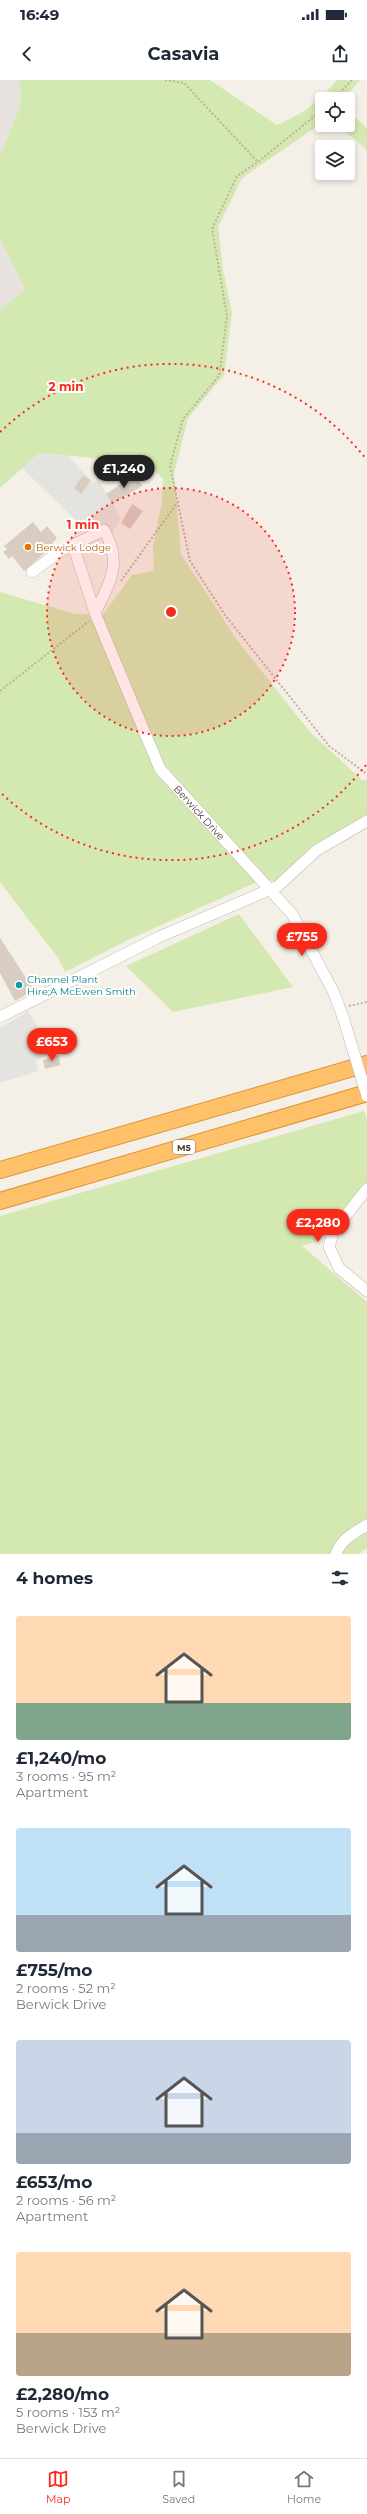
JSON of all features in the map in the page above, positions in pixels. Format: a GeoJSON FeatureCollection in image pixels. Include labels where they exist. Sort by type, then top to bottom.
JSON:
{"type":"FeatureCollection","features":[{"type":"Feature","properties":{"kind":"highway"},"geometry":{"type":"LineString","coordinates":[[0,1170],[367,1064]]}},
{"type":"Feature","properties":{"kind":"highway","name":"M5"},"geometry":{"type":"LineString","coordinates":[[0,1201],[367,1095]]}},
{"type":"Feature","properties":{"kind":"street"},"geometry":{"type":"LineString","coordinates":[[32,572],[59,552],[104,530],[115,554],[113,571],[95,613]]}},
{"type":"Feature","properties":{"kind":"street","name":"Berwick Drive"},"geometry":{"type":"LineString","coordinates":[[73,545],[95,613],[160,769],[244,864],[292,914],[340,1008],[367,1095]]}},
{"type":"Feature","properties":{"kind":"street"},"geometry":{"type":"LineString","coordinates":[[0,1018],[159,937],[278,886],[317,850],[367,821]]}},
{"type":"Feature","properties":{"kind":"street"},"geometry":{"type":"LineString","coordinates":[[367,1189],[333,1232],[329,1247],[339,1268],[367,1291]]}},
{"type":"Feature","properties":{"kind":"street"},"geometry":{"type":"LineString","coordinates":[[336,1554],[342,1542],[348,1536],[367,1525]]}},
{"type":"Feature","properties":{"kind":"path"},"geometry":{"type":"LineString","coordinates":[[165,80],[184,84],[258,162]]}},
{"type":"Feature","properties":{"kind":"path"},"geometry":{"type":"LineString","coordinates":[[341,92],[352,80]]}},
{"type":"Feature","properties":{"kind":"path"},"geometry":{"type":"LineString","coordinates":[[315,116],[258,162],[237,176],[212,229],[227,316],[219,376],[182,419],[170,466],[190,561],[225,615],[329,746],[367,774]]}},
{"type":"Feature","properties":{"kind":"path"},"geometry":{"type":"LineString","coordinates":[[171,512],[178,503]]}},
{"type":"Feature","properties":{"kind":"path"},"geometry":{"type":"LineString","coordinates":[[340,1008],[367,1002]]}},
{"type":"Feature","properties":{"kind":"shaded area"},"geometry":{"type":"Polygon","coordinates":[[[0,80],[19,80],[21,97],[19,109],[0,156],[0,80]]]}},
{"type":"Feature","properties":{"kind":"shaded area"},"geometry":{"type":"Polygon","coordinates":[[[0,239],[25,289],[0,310],[0,239]]]}},
{"type":"Feature","properties":{"kind":"shaded area"},"geometry":{"type":"Polygon","coordinates":[[[39,453],[68,456],[93,483],[99,481],[121,518],[112,533],[87,521],[80,524],[22,468],[39,453]]]}},
{"type":"Feature","properties":{"kind":"shaded area"},"geometry":{"type":"Polygon","coordinates":[[[28,1011],[52,1053],[35,1060],[38,1071],[0,1083],[0,1028],[28,1011]]]}},
{"type":"Feature","properties":{"kind":"green space"},"geometry":{"type":"Polygon","coordinates":[[[19,80],[210,80],[277,125],[296,116],[315,102],[315,128],[242,178],[218,227],[223,270],[232,312],[224,375],[188,418],[174,473],[181,554],[237,640],[310,732],[362,780],[367,780],[367,818],[276,882],[265,878],[215,825],[165,765],[134,697],[102,616],[132,575],[154,571],[153,546],[162,502],[163,479],[147,463],[39,453],[0,488],[0,310],[25,289],[0,239],[0,156],[19,109],[21,97],[19,80]]]}},
{"type":"Feature","properties":{"kind":"green space"},"geometry":{"type":"Polygon","coordinates":[[[337,80],[360,80],[350,92],[327,92],[337,80]]]}},
{"type":"Feature","properties":{"kind":"green space"},"geometry":{"type":"Polygon","coordinates":[[[355,117],[367,128],[367,150],[346,132],[355,132],[355,117]]]}},
{"type":"Feature","properties":{"kind":"green space"},"geometry":{"type":"Polygon","coordinates":[[[0,592],[75,614],[90,614],[157,768],[257,882],[128,940],[65,972],[58,958],[0,882],[0,592]]]}},
{"type":"Feature","properties":{"kind":"green space"},"geometry":{"type":"Polygon","coordinates":[[[239,914],[293,987],[173,1012],[126,966],[239,914]]]}},
{"type":"Feature","properties":{"kind":"green space"},"geometry":{"type":"Polygon","coordinates":[[[364,1111],[367,1119],[367,1183],[318,1241],[302,1246],[367,1302],[367,1548],[358,1554],[0,1554],[0,1216],[364,1111]]]}},
{"type":"Feature","properties":{"kind":"building"},"geometry":{"type":"Polygon","coordinates":[[[135,474],[142,486],[112,504],[106,494],[135,474]]]}},
{"type":"Feature","properties":{"kind":"building"},"geometry":{"type":"Polygon","coordinates":[[[83,475],[91,480],[81,494],[74,488],[83,475]]]}},
{"type":"Feature","properties":{"kind":"building"},"geometry":{"type":"Polygon","coordinates":[[[132,504],[143,511],[130,529],[121,523],[132,504]]]}},
{"type":"Feature","properties":{"kind":"building","name":"Berwick Lodge"},"geometry":{"type":"Polygon","coordinates":[[[33,522],[41,532],[47,526],[57,538],[52,543],[54,545],[24,571],[12,556],[9,559],[3,552],[7,549],[4,546],[33,522]]]}},
{"type":"Feature","properties":{"kind":"building"},"geometry":{"type":"Polygon","coordinates":[[[0,938],[34,990],[15,1001],[0,973],[0,938]]]}},
{"type":"Feature","properties":{"kind":"building"},"geometry":{"type":"Polygon","coordinates":[[[59,1055],[60,1065],[45,1069],[43,1060],[59,1055]]]}},
{"type":"Feature","properties":{"kind":"place","name":"Berwick Lodge"},"geometry":{"type":"Point","coordinates":[28,547]}},
{"type":"Feature","properties":{"kind":"place","name":"Channel Plant Hire;A McEwen Smith"},"geometry":{"type":"Point","coordinates":[19,985]}}]}
